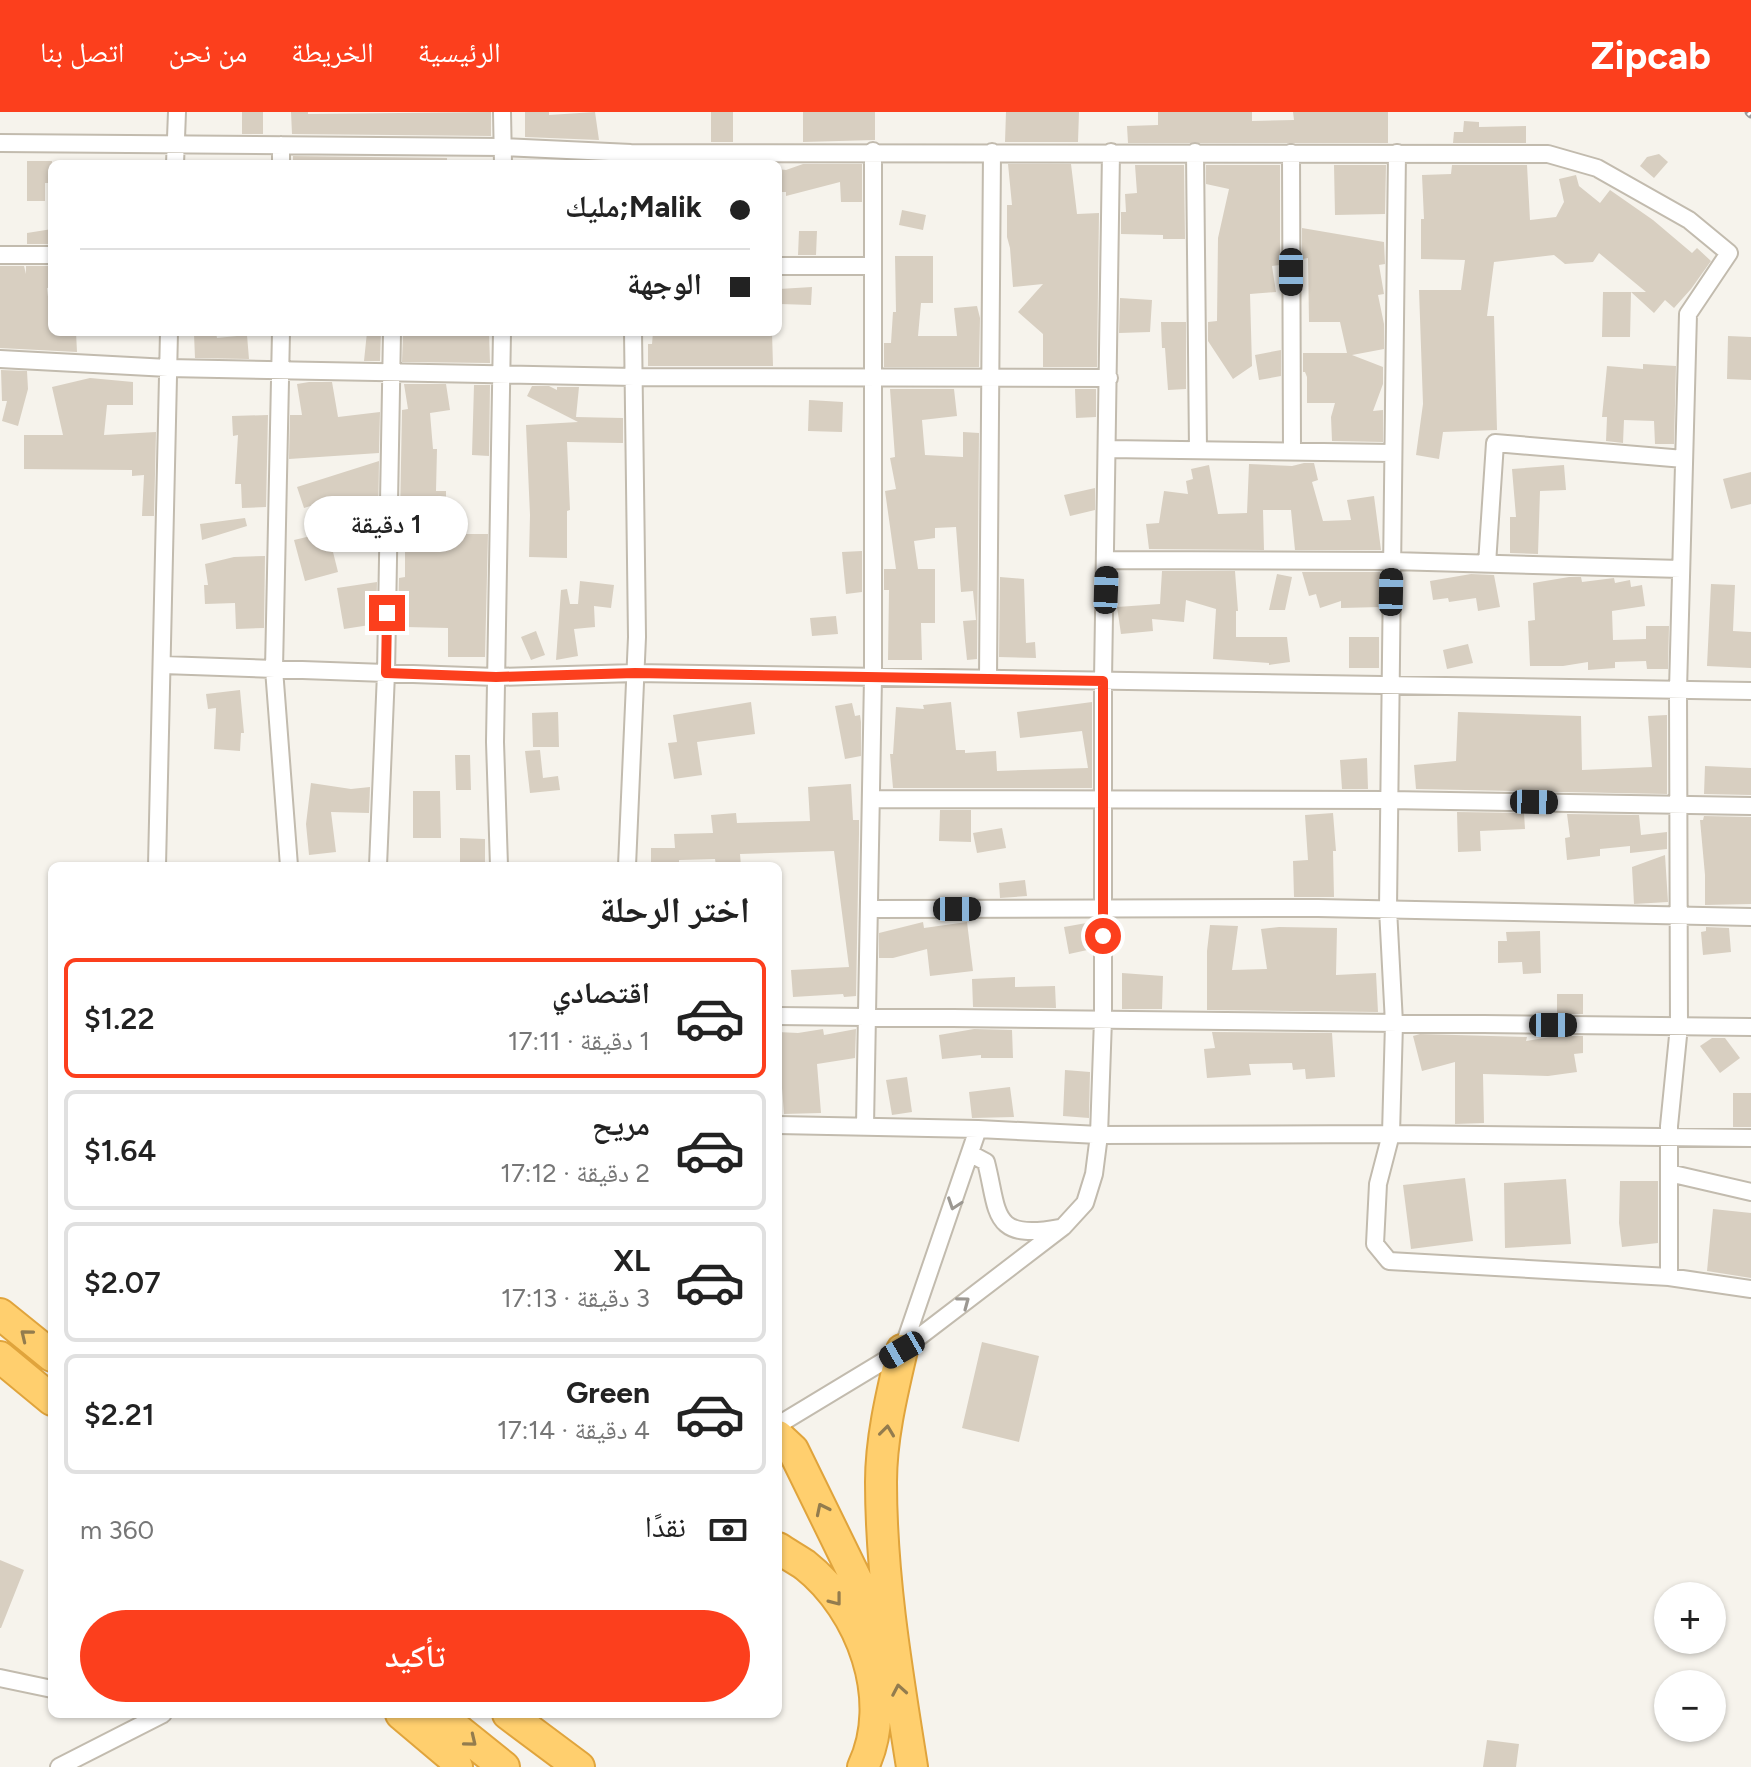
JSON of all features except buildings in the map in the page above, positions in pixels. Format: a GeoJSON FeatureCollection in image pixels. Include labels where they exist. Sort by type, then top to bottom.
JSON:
{"type":"FeatureCollection","features":[{"type":"Feature","properties":{"kind":"highway"},"geometry":{"type":"LineString","coordinates":[[0,1314],[48,1353]]}},
{"type":"Feature","properties":{"kind":"highway"},"geometry":{"type":"LineString","coordinates":[[902,1350],[890,1405],[881,1480],[885,1578],[893,1654],[912,1767]]}},
{"type":"Feature","properties":{"kind":"highway"},"geometry":{"type":"LineString","coordinates":[[0,1357],[48,1397]]}},
{"type":"Feature","properties":{"kind":"highway"},"geometry":{"type":"LineString","coordinates":[[782,1440],[793,1450],[893,1654]]}},
{"type":"Feature","properties":{"kind":"highway"},"geometry":{"type":"LineString","coordinates":[[782,1551],[806,1566],[839,1602],[868,1655],[878,1703],[872,1748],[863,1767]]}},
{"type":"Feature","properties":{"kind":"highway"},"geometry":{"type":"LineString","coordinates":[[406,1718],[452,1757],[457,1767]]}},
{"type":"Feature","properties":{"kind":"highway"},"geometry":{"type":"LineString","coordinates":[[443,1718],[504,1767]]}},
{"type":"Feature","properties":{"kind":"highway"},"geometry":{"type":"LineString","coordinates":[[496,1718],[557,1767]]}},
{"type":"Feature","properties":{"kind":"highway"},"geometry":{"type":"LineString","coordinates":[[513,1718],[579,1767]]}},
{"type":"Feature","properties":{"kind":"street"},"geometry":{"type":"LineString","coordinates":[[175,160],[177,112]]}},
{"type":"Feature","properties":{"kind":"street"},"geometry":{"type":"LineString","coordinates":[[502,112],[503,156]]}},
{"type":"Feature","properties":{"kind":"street"},"geometry":{"type":"LineString","coordinates":[[0,143],[390,146],[503,156],[632,159],[873,151],[1548,154],[1597,168],[1689,220],[1729,253],[1688,314],[1678,690],[1679,1026],[1669,1138],[1669,1277]]}},
{"type":"Feature","properties":{"kind":"street"},"geometry":{"type":"LineString","coordinates":[[281,145],[281,160]]}},
{"type":"Feature","properties":{"kind":"street"},"geometry":{"type":"LineString","coordinates":[[390,146],[390,160]]}},
{"type":"Feature","properties":{"kind":"street"},"geometry":{"type":"LineString","coordinates":[[865,1126],[873,677],[873,151]]}},
{"type":"Feature","properties":{"kind":"street"},"geometry":{"type":"LineString","coordinates":[[988,679],[992,152]]}},
{"type":"Feature","properties":{"kind":"street"},"geometry":{"type":"LineString","coordinates":[[782,1423],[902,1350],[1063,1227],[1085,1203],[1094,1174],[1099,1135],[1103,1019],[1103,681],[1111,152]]}},
{"type":"Feature","properties":{"kind":"street"},"geometry":{"type":"LineString","coordinates":[[1195,152],[1198,450]]}},
{"type":"Feature","properties":{"kind":"street"},"geometry":{"type":"LineString","coordinates":[[1291,153],[1292,451]]}},
{"type":"Feature","properties":{"kind":"street"},"geometry":{"type":"LineString","coordinates":[[1397,153],[1388,909],[1394,1023],[1391,1134],[1378,1184],[1375,1244],[1389,1261],[1669,1277],[1751,1289]]}},
{"type":"Feature","properties":{"kind":"street"},"geometry":{"type":"LineString","coordinates":[[0,255],[48,255]]}},
{"type":"Feature","properties":{"kind":"street"},"geometry":{"type":"LineString","coordinates":[[782,266],[873,266]]}},
{"type":"Feature","properties":{"kind":"street"},"geometry":{"type":"LineString","coordinates":[[157,862],[169,336]]}},
{"type":"Feature","properties":{"kind":"street"},"geometry":{"type":"LineString","coordinates":[[281,336],[274,669],[289,862]]}},
{"type":"Feature","properties":{"kind":"street"},"geometry":{"type":"LineString","coordinates":[[378,862],[386,673],[392,336]]}},
{"type":"Feature","properties":{"kind":"street"},"geometry":{"type":"LineString","coordinates":[[499,862],[496,677],[502,336]]}},
{"type":"Feature","properties":{"kind":"street"},"geometry":{"type":"LineString","coordinates":[[627,862],[635,673],[633,336]]}},
{"type":"Feature","properties":{"kind":"street"},"geometry":{"type":"LineString","coordinates":[[0,359],[168,368],[634,377],[1109,378]]}},
{"type":"Feature","properties":{"kind":"street"},"geometry":{"type":"LineString","coordinates":[[1487,564],[1495,443],[1684,459]]}},
{"type":"Feature","properties":{"kind":"street"},"geometry":{"type":"LineString","coordinates":[[1108,449],[1393,453]]}},
{"type":"Feature","properties":{"kind":"street"},"geometry":{"type":"LineString","coordinates":[[1107,560],[1392,561],[1681,569]]}},
{"type":"Feature","properties":{"kind":"street"},"geometry":{"type":"LineString","coordinates":[[163,665],[496,677],[635,673],[1751,691]]}},
{"type":"Feature","properties":{"kind":"street"},"geometry":{"type":"LineString","coordinates":[[871,799],[1389,800],[1751,806]]}},
{"type":"Feature","properties":{"kind":"street"},"geometry":{"type":"LineString","coordinates":[[869,909],[1388,909],[1751,917]]}},
{"type":"Feature","properties":{"kind":"street"},"geometry":{"type":"LineString","coordinates":[[782,1016],[1751,1027]]}},
{"type":"Feature","properties":{"kind":"street"},"geometry":{"type":"LineString","coordinates":[[782,1125],[1099,1135],[1751,1138]]}},
{"type":"Feature","properties":{"kind":"street"},"geometry":{"type":"LineString","coordinates":[[902,1350],[978,1129]]}},
{"type":"Feature","properties":{"kind":"street"},"geometry":{"type":"LineString","coordinates":[[971,1154],[986,1162],[995,1210],[1004,1221],[1020,1230],[1036,1233],[1063,1227]]}},
{"type":"Feature","properties":{"kind":"street"},"geometry":{"type":"LineString","coordinates":[[1669,1173],[1751,1192]]}},
{"type":"Feature","properties":{"kind":"street"},"geometry":{"type":"LineString","coordinates":[[0,1678],[48,1688]]}},
{"type":"Feature","properties":{"kind":"street"},"geometry":{"type":"LineString","coordinates":[[59,1767],[155,1718]]}},
{"type":"Feature","properties":{"kind":"route"},"geometry":{"type":"LineString","coordinates":[[387,613],[386,673],[496,677],[635,673],[1103,681],[1103,936]]}}]}
